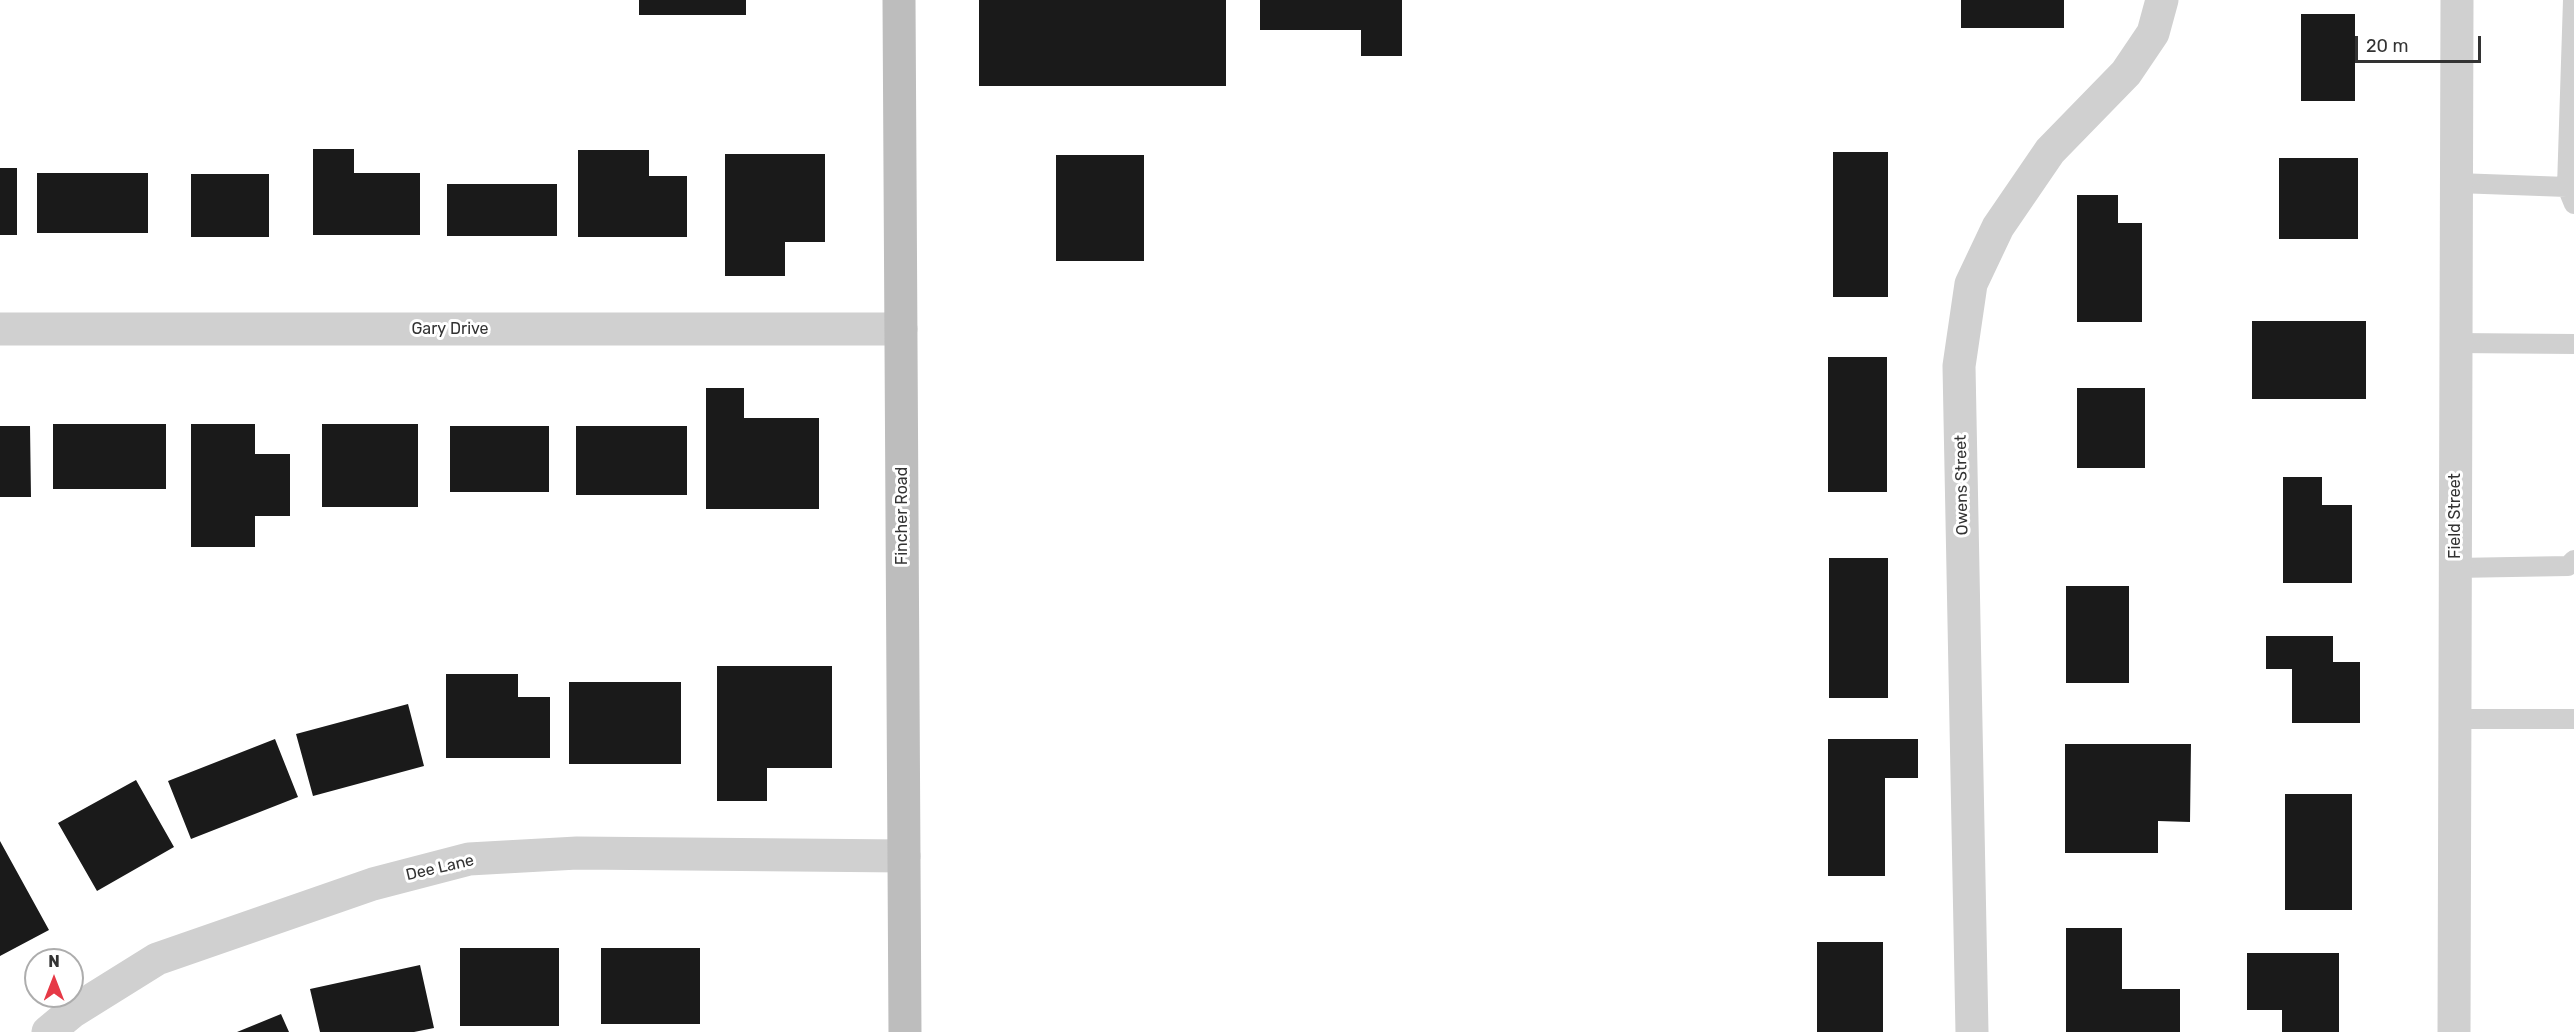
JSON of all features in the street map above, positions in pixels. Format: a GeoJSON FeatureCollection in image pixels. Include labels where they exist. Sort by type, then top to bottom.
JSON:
{"type":"FeatureCollection","features":[{"type":"Feature","properties":{"kind":"street","name":"Fincher Road"},"geometry":{"type":"LineString","coordinates":[[898,0],[905,1032]]}},
{"type":"Feature","properties":{"kind":"street","name":"Owens Street"},"geometry":{"type":"LineString","coordinates":[[1972,1032],[1959,366],[1971,284],[1998,227],[2050,151],[2126,73],[2153,33],[2162,0]]}},
{"type":"Feature","properties":{"kind":"street","name":"Field Street"},"geometry":{"type":"LineString","coordinates":[[2454,1032],[2457,0]]}},
{"type":"Feature","properties":{"kind":"street","name":"Gary Drive"},"geometry":{"type":"LineString","coordinates":[[0,329],[901,329]]}},
{"type":"Feature","properties":{"kind":"street","name":"Dee Lane"},"geometry":{"type":"LineString","coordinates":[[48,1032],[72,1012],[157,959],[373,884],[469,860],[577,853],[904,856]]}},
{"type":"Feature","properties":{"kind":"lane"},"geometry":{"type":"LineString","coordinates":[[2457,183],[2571,195],[2573,0]]}},
{"type":"Feature","properties":{"kind":"lane"},"geometry":{"type":"LineString","coordinates":[[2456,343],[2574,344]]}},
{"type":"Feature","properties":{"kind":"lane"},"geometry":{"type":"LineString","coordinates":[[2455,568],[2568,566],[2574,561]]}},
{"type":"Feature","properties":{"kind":"lane"},"geometry":{"type":"LineString","coordinates":[[2455,719],[2574,719]]}},
{"type":"Feature","properties":{"kind":"building"},"geometry":{"type":"Polygon","coordinates":[[[639,0],[746,0],[746,15],[639,15],[639,0]]]}},
{"type":"Feature","properties":{"kind":"building"},"geometry":{"type":"Polygon","coordinates":[[[979,0],[1226,0],[1226,86],[979,86],[979,0]]]}},
{"type":"Feature","properties":{"kind":"building"},"geometry":{"type":"Polygon","coordinates":[[[1260,0],[1402,0],[1402,56],[1361,56],[1361,30],[1260,30],[1260,0]]]}},
{"type":"Feature","properties":{"kind":"building"},"geometry":{"type":"Polygon","coordinates":[[[1961,0],[2064,0],[2064,28],[1961,28],[1961,0]]]}},
{"type":"Feature","properties":{"kind":"building"},"geometry":{"type":"Polygon","coordinates":[[[2301,14],[2355,14],[2355,101],[2301,101],[2301,14]]]}},
{"type":"Feature","properties":{"kind":"building"},"geometry":{"type":"Polygon","coordinates":[[[313,149],[354,149],[354,173],[420,173],[420,235],[313,235],[313,149]]]}},
{"type":"Feature","properties":{"kind":"building"},"geometry":{"type":"Polygon","coordinates":[[[578,150],[649,150],[649,176],[687,176],[687,237],[578,237],[578,150]]]}},
{"type":"Feature","properties":{"kind":"building"},"geometry":{"type":"Polygon","coordinates":[[[1833,152],[1888,152],[1888,297],[1833,297],[1833,152]]]}},
{"type":"Feature","properties":{"kind":"building"},"geometry":{"type":"Polygon","coordinates":[[[725,154],[825,154],[825,242],[785,242],[785,276],[725,276],[725,154]]]}},
{"type":"Feature","properties":{"kind":"building"},"geometry":{"type":"Polygon","coordinates":[[[1056,155],[1144,155],[1144,261],[1056,261],[1056,155]]]}},
{"type":"Feature","properties":{"kind":"building"},"geometry":{"type":"Polygon","coordinates":[[[2279,158],[2358,158],[2358,239],[2279,239],[2279,158]]]}},
{"type":"Feature","properties":{"kind":"building"},"geometry":{"type":"Polygon","coordinates":[[[0,168],[17,168],[17,235],[0,235],[0,168]]]}},
{"type":"Feature","properties":{"kind":"building"},"geometry":{"type":"Polygon","coordinates":[[[37,173],[148,173],[148,233],[37,233],[37,173]]]}},
{"type":"Feature","properties":{"kind":"building"},"geometry":{"type":"Polygon","coordinates":[[[191,174],[269,174],[269,237],[191,237],[191,174]]]}},
{"type":"Feature","properties":{"kind":"building"},"geometry":{"type":"Polygon","coordinates":[[[447,184],[557,184],[557,236],[447,236],[447,184]]]}},
{"type":"Feature","properties":{"kind":"building"},"geometry":{"type":"Polygon","coordinates":[[[2077,195],[2118,195],[2118,223],[2142,223],[2142,322],[2077,322],[2077,195]]]}},
{"type":"Feature","properties":{"kind":"building"},"geometry":{"type":"Polygon","coordinates":[[[2252,321],[2366,321],[2366,399],[2252,399],[2252,321]]]}},
{"type":"Feature","properties":{"kind":"building"},"geometry":{"type":"Polygon","coordinates":[[[1828,357],[1887,357],[1887,492],[1828,492],[1828,357]]]}},
{"type":"Feature","properties":{"kind":"building"},"geometry":{"type":"Polygon","coordinates":[[[706,388],[744,388],[744,418],[819,418],[819,509],[706,509],[706,388]]]}},
{"type":"Feature","properties":{"kind":"building"},"geometry":{"type":"Polygon","coordinates":[[[2077,388],[2145,388],[2145,468],[2077,468],[2077,388]]]}},
{"type":"Feature","properties":{"kind":"building"},"geometry":{"type":"Polygon","coordinates":[[[53,424],[166,424],[166,489],[53,489],[53,424]]]}},
{"type":"Feature","properties":{"kind":"building"},"geometry":{"type":"Polygon","coordinates":[[[191,424],[255,424],[255,454],[290,454],[290,516],[255,516],[255,547],[191,547],[191,424]]]}},
{"type":"Feature","properties":{"kind":"building"},"geometry":{"type":"Polygon","coordinates":[[[322,424],[418,424],[418,507],[322,507],[322,424]]]}},
{"type":"Feature","properties":{"kind":"building"},"geometry":{"type":"Polygon","coordinates":[[[0,426],[30,426],[31,497],[0,497],[0,426]]]}},
{"type":"Feature","properties":{"kind":"building"},"geometry":{"type":"Polygon","coordinates":[[[450,426],[549,426],[549,492],[450,492],[450,426]]]}},
{"type":"Feature","properties":{"kind":"building"},"geometry":{"type":"Polygon","coordinates":[[[576,426],[687,426],[687,495],[576,495],[576,426]]]}},
{"type":"Feature","properties":{"kind":"building"},"geometry":{"type":"Polygon","coordinates":[[[2283,477],[2322,477],[2322,505],[2352,505],[2352,583],[2283,583],[2283,477]]]}},
{"type":"Feature","properties":{"kind":"building"},"geometry":{"type":"Polygon","coordinates":[[[1829,558],[1888,558],[1888,698],[1829,698],[1829,558]]]}},
{"type":"Feature","properties":{"kind":"building"},"geometry":{"type":"Polygon","coordinates":[[[2066,586],[2129,586],[2129,683],[2066,683],[2066,586]]]}},
{"type":"Feature","properties":{"kind":"building"},"geometry":{"type":"Polygon","coordinates":[[[2266,636],[2333,636],[2333,662],[2360,662],[2360,723],[2292,723],[2292,669],[2266,669],[2266,636]]]}},
{"type":"Feature","properties":{"kind":"building"},"geometry":{"type":"Polygon","coordinates":[[[717,666],[832,666],[832,768],[767,768],[767,801],[717,801],[717,666]]]}},
{"type":"Feature","properties":{"kind":"building"},"geometry":{"type":"Polygon","coordinates":[[[446,674],[518,674],[518,697],[550,697],[550,758],[446,758],[446,674]]]}},
{"type":"Feature","properties":{"kind":"building"},"geometry":{"type":"Polygon","coordinates":[[[569,682],[681,682],[681,764],[569,764],[569,682]]]}},
{"type":"Feature","properties":{"kind":"building"},"geometry":{"type":"Polygon","coordinates":[[[408,704],[424,766],[313,796],[296,734],[408,704]]]}},
{"type":"Feature","properties":{"kind":"building"},"geometry":{"type":"Polygon","coordinates":[[[275,739],[298,797],[191,839],[168,781],[275,739]]]}},
{"type":"Feature","properties":{"kind":"building"},"geometry":{"type":"Polygon","coordinates":[[[1828,739],[1918,739],[1918,778],[1885,778],[1885,876],[1828,876],[1828,739]]]}},
{"type":"Feature","properties":{"kind":"building"},"geometry":{"type":"Polygon","coordinates":[[[2065,744],[2191,744],[2190,822],[2158,821],[2158,853],[2065,853],[2065,744]]]}},
{"type":"Feature","properties":{"kind":"building"},"geometry":{"type":"Polygon","coordinates":[[[136,780],[174,847],[97,891],[58,823],[136,780]]]}},
{"type":"Feature","properties":{"kind":"building"},"geometry":{"type":"Polygon","coordinates":[[[2285,794],[2352,794],[2352,910],[2285,910],[2285,794]]]}},
{"type":"Feature","properties":{"kind":"building"},"geometry":{"type":"Polygon","coordinates":[[[0,841],[49,930],[0,956],[0,841]]]}},
{"type":"Feature","properties":{"kind":"building"},"geometry":{"type":"Polygon","coordinates":[[[2066,928],[2122,928],[2122,989],[2180,989],[2180,1032],[2066,1032],[2066,928]]]}},
{"type":"Feature","properties":{"kind":"building"},"geometry":{"type":"Polygon","coordinates":[[[1817,942],[1883,942],[1883,1032],[1817,1032],[1817,942]]]}},
{"type":"Feature","properties":{"kind":"building"},"geometry":{"type":"Polygon","coordinates":[[[460,948],[559,948],[559,1026],[460,1026],[460,948]]]}},
{"type":"Feature","properties":{"kind":"building"},"geometry":{"type":"Polygon","coordinates":[[[601,948],[700,948],[700,1024],[601,1024],[601,948]]]}},
{"type":"Feature","properties":{"kind":"building"},"geometry":{"type":"Polygon","coordinates":[[[2247,953],[2339,953],[2339,1032],[2282,1032],[2282,1010],[2247,1010],[2247,953]]]}},
{"type":"Feature","properties":{"kind":"building"},"geometry":{"type":"Polygon","coordinates":[[[420,965],[434,1028],[414,1032],[320,1032],[310,989],[420,965]]]}},
{"type":"Feature","properties":{"kind":"building"},"geometry":{"type":"Polygon","coordinates":[[[281,1014],[289,1032],[237,1032],[281,1014]]]}}]}
